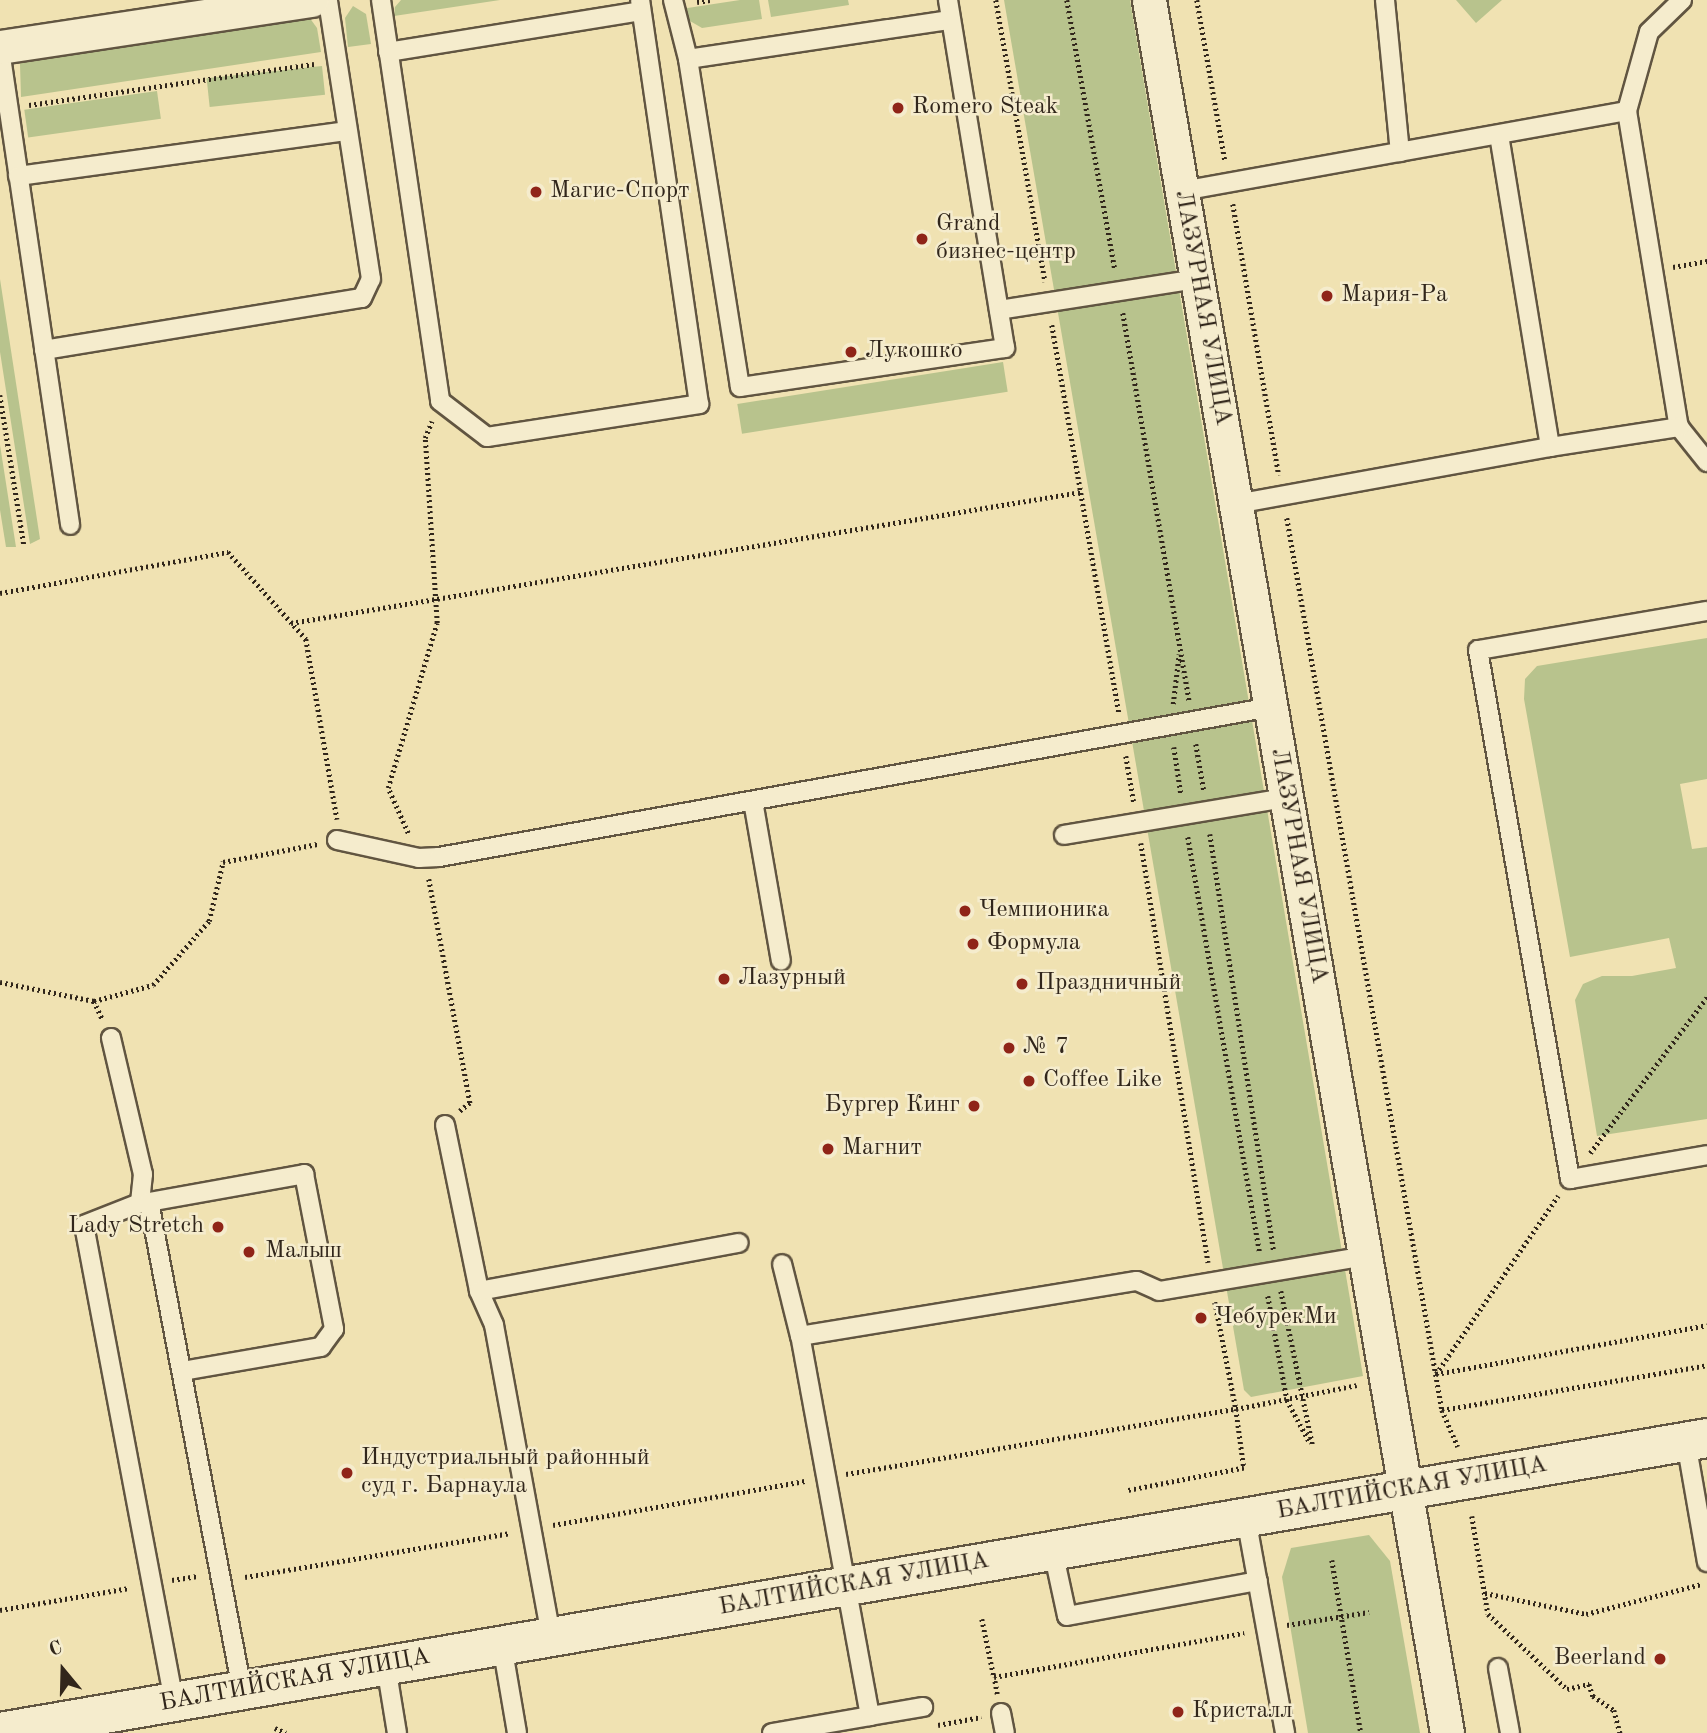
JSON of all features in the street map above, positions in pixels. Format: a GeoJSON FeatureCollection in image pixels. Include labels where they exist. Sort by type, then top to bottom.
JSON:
{"type":"FeatureCollection","features":[{"type":"Feature","properties":{"kind":"main road","name":"БАЛТИЙСКАЯ УЛИЦА"},"geometry":{"type":"LineString","coordinates":[[18,1731],[386,1665],[1697,1440]]}},
{"type":"Feature","properties":{"kind":"street"},"geometry":{"type":"LineString","coordinates":[[0,48],[311,0]]}},
{"type":"Feature","properties":{"kind":"street","name":"ЛАЗУРНАЯ УЛИЦА"},"geometry":{"type":"LineString","coordinates":[[1149,0],[1447,1733]]}},
{"type":"Feature","properties":{"kind":"lane"},"geometry":{"type":"LineString","coordinates":[[44,350],[362,298],[371,279],[335,61],[328,0]]}},
{"type":"Feature","properties":{"kind":"lane"},"geometry":{"type":"LineString","coordinates":[[380,0],[440,401],[486,437],[699,404],[640,5],[388,52]]}},
{"type":"Feature","properties":{"kind":"lane"},"geometry":{"type":"LineString","coordinates":[[673,0],[688,59],[740,387],[1005,348],[948,0]]}},
{"type":"Feature","properties":{"kind":"lane"},"geometry":{"type":"LineString","coordinates":[[1384,0],[1400,152]]}},
{"type":"Feature","properties":{"kind":"lane"},"geometry":{"type":"LineString","coordinates":[[1682,0],[1649,32],[1627,111],[1679,427],[1707,462]]}},
{"type":"Feature","properties":{"kind":"lane"},"geometry":{"type":"LineString","coordinates":[[688,59],[950,20]]}},
{"type":"Feature","properties":{"kind":"lane"},"geometry":{"type":"LineString","coordinates":[[0,48],[70,525]]}},
{"type":"Feature","properties":{"kind":"lane"},"geometry":{"type":"LineString","coordinates":[[1182,191],[1627,111]]}},
{"type":"Feature","properties":{"kind":"lane"},"geometry":{"type":"LineString","coordinates":[[19,176],[346,131]]}},
{"type":"Feature","properties":{"kind":"lane"},"geometry":{"type":"LineString","coordinates":[[1499,135],[1550,447]]}},
{"type":"Feature","properties":{"kind":"lane"},"geometry":{"type":"LineString","coordinates":[[999,310],[1197,279]]}},
{"type":"Feature","properties":{"kind":"lane"},"geometry":{"type":"LineString","coordinates":[[1236,504],[1550,447],[1679,427]]}},
{"type":"Feature","properties":{"kind":"lane"},"geometry":{"type":"LineString","coordinates":[[1707,611],[1478,650],[1570,1179],[1707,1155]]}},
{"type":"Feature","properties":{"kind":"lane"},"geometry":{"type":"LineString","coordinates":[[339,840],[419,858],[753,801],[1271,707]]}},
{"type":"Feature","properties":{"kind":"lane"},"geometry":{"type":"LineString","coordinates":[[1063,835],[1286,798]]}},
{"type":"Feature","properties":{"kind":"lane"},"geometry":{"type":"LineString","coordinates":[[753,801],[780,961]]}},
{"type":"Feature","properties":{"kind":"lane"},"geometry":{"type":"LineString","coordinates":[[111,1038],[143,1174],[145,1203],[182,1371],[242,1690]]}},
{"type":"Feature","properties":{"kind":"lane"},"geometry":{"type":"LineString","coordinates":[[445,1125],[479,1291],[494,1325],[551,1637]]}},
{"type":"Feature","properties":{"kind":"lane"},"geometry":{"type":"LineString","coordinates":[[174,1702],[84,1225],[145,1203],[304,1174],[334,1329],[321,1347],[182,1371]]}},
{"type":"Feature","properties":{"kind":"lane"},"geometry":{"type":"LineString","coordinates":[[479,1291],[738,1243]]}},
{"type":"Feature","properties":{"kind":"lane"},"geometry":{"type":"LineString","coordinates":[[800,1336],[1137,1281],[1159,1291],[1366,1256]]}},
{"type":"Feature","properties":{"kind":"lane"},"geometry":{"type":"LineString","coordinates":[[782,1264],[800,1336],[870,1716]]}},
{"type":"Feature","properties":{"kind":"lane"},"geometry":{"type":"LineString","coordinates":[[1697,1440],[1707,1562]]}},
{"type":"Feature","properties":{"kind":"lane"},"geometry":{"type":"LineString","coordinates":[[1245,1518],[1285,1733]]}},
{"type":"Feature","properties":{"kind":"lane"},"geometry":{"type":"LineString","coordinates":[[1054,1552],[1068,1616],[1258,1581]]}},
{"type":"Feature","properties":{"kind":"lane"},"geometry":{"type":"LineString","coordinates":[[502,1645],[517,1733]]}},
{"type":"Feature","properties":{"kind":"lane"},"geometry":{"type":"LineString","coordinates":[[386,1665],[397,1733]]}},
{"type":"Feature","properties":{"kind":"lane"},"geometry":{"type":"LineString","coordinates":[[1498,1668],[1510,1733]]}},
{"type":"Feature","properties":{"kind":"lane"},"geometry":{"type":"LineString","coordinates":[[772,1733],[923,1707]]}},
{"type":"Feature","properties":{"kind":"lane"},"geometry":{"type":"LineString","coordinates":[[1001,1713],[1005,1733]]}},
{"type":"Feature","properties":{"kind":"path"},"geometry":{"type":"LineString","coordinates":[[996,0],[1122,733],[1211,1283],[1236,1409],[1244,1468],[1126,1491]]}},
{"type":"Feature","properties":{"kind":"path"},"geometry":{"type":"LineString","coordinates":[[1067,0],[1119,291],[1180,646],[1207,812],[1271,1273],[1287,1400],[1313,1447],[1271,1273],[1170,725],[1180,646]]}},
{"type":"Feature","properties":{"kind":"path"},"geometry":{"type":"LineString","coordinates":[[1197,0],[1435,1374],[1442,1410],[1458,1447]]}},
{"type":"Feature","properties":{"kind":"path"},"geometry":{"type":"LineString","coordinates":[[9,107],[335,61]]}},
{"type":"Feature","properties":{"kind":"path"},"geometry":{"type":"LineString","coordinates":[[1654,271],[1707,261]]}},
{"type":"Feature","properties":{"kind":"path"},"geometry":{"type":"LineString","coordinates":[[0,395],[24,545]]}},
{"type":"Feature","properties":{"kind":"path"},"geometry":{"type":"LineString","coordinates":[[440,401],[425,438],[437,623],[388,788],[431,884],[470,1103],[445,1125]]}},
{"type":"Feature","properties":{"kind":"path"},"geometry":{"type":"LineString","coordinates":[[291,623],[1081,492]]}},
{"type":"Feature","properties":{"kind":"path"},"geometry":{"type":"LineString","coordinates":[[0,593],[228,552],[306,639],[339,840],[223,862],[209,921],[153,985],[94,1001],[0,982]]}},
{"type":"Feature","properties":{"kind":"path"},"geometry":{"type":"LineString","coordinates":[[1435,1374],[1707,1325]]}},
{"type":"Feature","properties":{"kind":"path"},"geometry":{"type":"LineString","coordinates":[[1442,1410],[1707,1365]]}},
{"type":"Feature","properties":{"kind":"path"},"geometry":{"type":"LineString","coordinates":[[245,1577],[1301,1398],[1366,1383]]}},
{"type":"Feature","properties":{"kind":"path"},"geometry":{"type":"LineString","coordinates":[[1472,1516],[1488,1614],[1567,1689],[1589,1684],[1593,1696],[1614,1710],[1619,1733]]}},
{"type":"Feature","properties":{"kind":"path"},"geometry":{"type":"LineString","coordinates":[[1332,1560],[1361,1733]]}},
{"type":"Feature","properties":{"kind":"path"},"geometry":{"type":"LineString","coordinates":[[1485,1593],[1586,1614],[1707,1582]]}},
{"type":"Feature","properties":{"kind":"path"},"geometry":{"type":"LineString","coordinates":[[994,1677],[1369,1612]]}},
{"type":"Feature","properties":{"kind":"path"},"geometry":{"type":"LineString","coordinates":[[923,1707],[927,1727],[1001,1713],[982,1619]]}},
{"type":"Feature","properties":{"kind":"path"},"geometry":{"type":"LineString","coordinates":[[275,1728],[286,1733]]}},
{"type":"Feature","properties":{"kind":"green space"},"geometry":{"type":"Polygon","coordinates":[[[401,0],[500,0],[394,16],[395,7],[401,0]]]}},
{"type":"Feature","properties":{"kind":"green space"},"geometry":{"type":"Polygon","coordinates":[[[740,0],[759,0],[762,19],[702,28],[690,21],[681,9],[740,0]]]}},
{"type":"Feature","properties":{"kind":"green space"},"geometry":{"type":"Polygon","coordinates":[[[768,0],[848,0],[849,5],[771,17],[768,0]]]}},
{"type":"Feature","properties":{"kind":"green space"},"geometry":{"type":"Polygon","coordinates":[[[1004,0],[1130,0],[1363,1376],[1251,1397],[1244,1390],[1004,0]]]}},
{"type":"Feature","properties":{"kind":"green space"},"geometry":{"type":"Polygon","coordinates":[[[1456,0],[1502,0],[1476,23],[1456,0]]]}},
{"type":"Feature","properties":{"kind":"green space"},"geometry":{"type":"Polygon","coordinates":[[[353,6],[366,14],[371,44],[348,47],[345,18],[353,6]]]}},
{"type":"Feature","properties":{"kind":"green space"},"geometry":{"type":"Polygon","coordinates":[[[309,17],[317,28],[321,52],[21,97],[20,64],[28,55],[309,17]]]}},
{"type":"Feature","properties":{"kind":"green space"},"geometry":{"type":"Polygon","coordinates":[[[322,66],[325,95],[210,107],[207,78],[322,66]]]}},
{"type":"Feature","properties":{"kind":"green space"},"geometry":{"type":"Polygon","coordinates":[[[157,91],[161,119],[28,137],[24,110],[157,91]]]}},
{"type":"Feature","properties":{"kind":"green space"},"geometry":{"type":"Polygon","coordinates":[[[0,279],[40,539],[30,544],[0,352],[0,279]]]}},
{"type":"Feature","properties":{"kind":"green space"},"geometry":{"type":"Polygon","coordinates":[[[1003,362],[1008,392],[742,434],[737,404],[1003,362]]]}},
{"type":"Feature","properties":{"kind":"green space"},"geometry":{"type":"Polygon","coordinates":[[[0,445],[16,547],[6,547],[0,510],[0,445]]]}},
{"type":"Feature","properties":{"kind":"green space"},"geometry":{"type":"Polygon","coordinates":[[[1707,638],[1707,779],[1680,784],[1692,849],[1707,847],[1707,1119],[1597,1136],[1575,1000],[1583,984],[1602,976],[1632,976],[1676,968],[1669,938],[1570,957],[1524,699],[1525,679],[1537,666],[1707,638]]]}},
{"type":"Feature","properties":{"kind":"green space"},"geometry":{"type":"Polygon","coordinates":[[[1369,1535],[1390,1561],[1420,1733],[1308,1733],[1282,1577],[1291,1548],[1369,1535]]]}},
{"type":"Feature","properties":{"kind":"place","name":"Romero Steak"},"geometry":{"type":"Point","coordinates":[898,108]}},
{"type":"Feature","properties":{"kind":"place","name":"Магис-Спорт"},"geometry":{"type":"Point","coordinates":[536,192]}},
{"type":"Feature","properties":{"kind":"place","name":"Grand бизнес-центр"},"geometry":{"type":"Point","coordinates":[922,239]}},
{"type":"Feature","properties":{"kind":"place","name":"Мария-Ра"},"geometry":{"type":"Point","coordinates":[1327,296]}},
{"type":"Feature","properties":{"kind":"place","name":"Лукошко"},"geometry":{"type":"Point","coordinates":[851,352]}},
{"type":"Feature","properties":{"kind":"place","name":"Чемпионика"},"geometry":{"type":"Point","coordinates":[965,911]}},
{"type":"Feature","properties":{"kind":"place","name":"Формула"},"geometry":{"type":"Point","coordinates":[973,944]}},
{"type":"Feature","properties":{"kind":"place","name":"Лазурный"},"geometry":{"type":"Point","coordinates":[724,979]}},
{"type":"Feature","properties":{"kind":"place","name":"Праздничный"},"geometry":{"type":"Point","coordinates":[1022,984]}},
{"type":"Feature","properties":{"kind":"place","name":"№ 7"},"geometry":{"type":"Point","coordinates":[1009,1048]}},
{"type":"Feature","properties":{"kind":"place","name":"Coffee Like"},"geometry":{"type":"Point","coordinates":[1029,1081]}},
{"type":"Feature","properties":{"kind":"place","name":"Бургер Кинг"},"geometry":{"type":"Point","coordinates":[974,1106]}},
{"type":"Feature","properties":{"kind":"place","name":"Магнит"},"geometry":{"type":"Point","coordinates":[828,1149]}},
{"type":"Feature","properties":{"kind":"place","name":"Lady Stretch"},"geometry":{"type":"Point","coordinates":[218,1227]}},
{"type":"Feature","properties":{"kind":"place","name":"Малыш"},"geometry":{"type":"Point","coordinates":[249,1252]}},
{"type":"Feature","properties":{"kind":"place","name":"ЧебурекМи"},"geometry":{"type":"Point","coordinates":[1201,1318]}},
{"type":"Feature","properties":{"kind":"place","name":"Индустриальный районный суд г. Барнаула"},"geometry":{"type":"Point","coordinates":[347,1473]}},
{"type":"Feature","properties":{"kind":"place","name":"Beerland"},"geometry":{"type":"Point","coordinates":[1660,1659]}},
{"type":"Feature","properties":{"kind":"place","name":"Кристалл"},"geometry":{"type":"Point","coordinates":[1178,1712]}}]}
